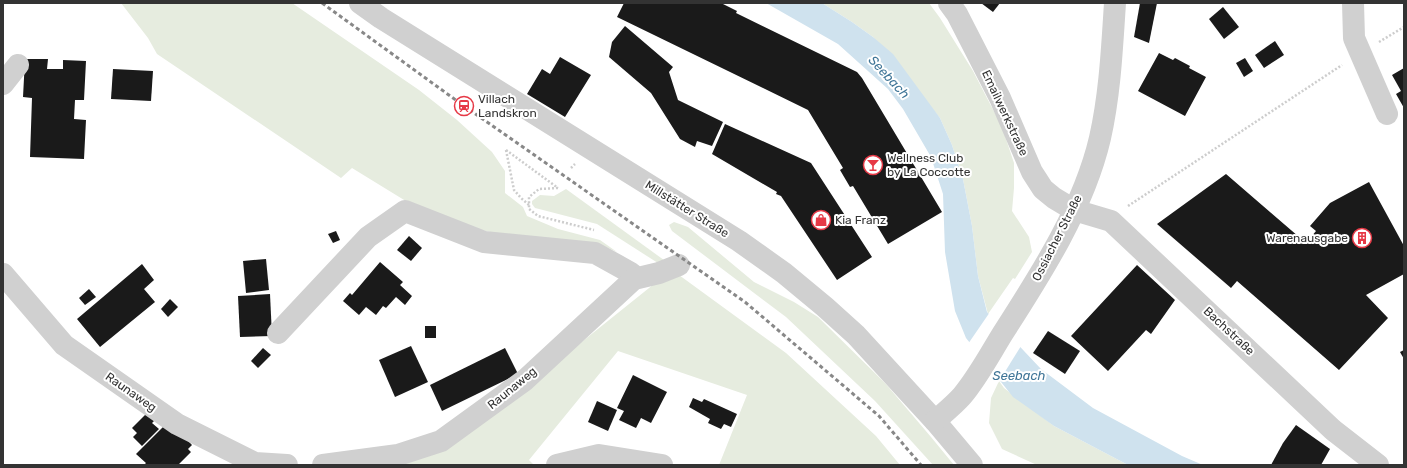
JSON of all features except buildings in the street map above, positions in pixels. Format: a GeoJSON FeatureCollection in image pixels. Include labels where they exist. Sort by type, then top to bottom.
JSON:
{"type":"FeatureCollection","features":[{"type":"Feature","properties":{"kind":"street","name":"Millstätter Straße"},"geometry":{"type":"LineString","coordinates":[[360,3],[381,18],[739,241],[784,273],[825,307],[856,336],[935,421],[972,465]]}},
{"type":"Feature","properties":{"kind":"street","name":"Emailwerkstraße"},"geometry":{"type":"LineString","coordinates":[[949,3],[957,14],[1000,98],[1032,172],[1043,189],[1054,198],[1074,210]]}},
{"type":"Feature","properties":{"kind":"street","name":"Ossiacher Straße"},"geometry":{"type":"LineString","coordinates":[[935,421],[962,396],[978,374],[1032,288],[1074,210],[1088,177],[1101,132],[1109,90],[1115,3]]}},
{"type":"Feature","properties":{"kind":"street"},"geometry":{"type":"LineString","coordinates":[[1353,3],[1354,38],[1386,114]]}},
{"type":"Feature","properties":{"kind":"street"},"geometry":{"type":"LineString","coordinates":[[3,84],[18,65]]}},
{"type":"Feature","properties":{"kind":"street","name":"Bachstraße"},"geometry":{"type":"LineString","coordinates":[[1074,210],[1111,221],[1333,430],[1378,465]]}},
{"type":"Feature","properties":{"kind":"street"},"geometry":{"type":"LineString","coordinates":[[278,334],[368,237],[406,211],[484,242],[595,253],[631,273],[634,279]]}},
{"type":"Feature","properties":{"kind":"street","name":"Raunaweg"},"geometry":{"type":"LineString","coordinates":[[323,465],[398,455],[441,441],[525,380],[634,279],[659,273],[679,265]]}},
{"type":"Feature","properties":{"kind":"street","name":"Raunaweg"},"geometry":{"type":"LineString","coordinates":[[3,274],[64,345],[178,424],[255,463],[287,465]]}},
{"type":"Feature","properties":{"kind":"street"},"geometry":{"type":"LineString","coordinates":[[557,465],[599,455],[662,465]]}},
{"type":"Feature","properties":{"kind":"path"},"geometry":{"type":"LineString","coordinates":[[1111,221],[1121,211],[1360,52],[1404,28]]}},
{"type":"Feature","properties":{"kind":"path"},"geometry":{"type":"LineString","coordinates":[[529,205],[514,190],[506,150],[558,188],[539,189],[529,197],[529,205],[529,209],[538,216],[591,228],[598,231]]}},
{"type":"Feature","properties":{"kind":"shaded area"},"geometry":{"type":"Polygon","coordinates":[[[121,3],[292,3],[419,90],[457,120],[492,152],[505,171],[505,193],[523,207],[527,216],[558,229],[600,240],[617,252],[599,244],[529,241],[473,228],[409,203],[352,168],[341,178],[157,54],[148,38],[121,3]]]}},
{"type":"Feature","properties":{"kind":"shaded area"},"geometry":{"type":"Polygon","coordinates":[[[822,3],[929,3],[973,71],[1002,127],[1014,163],[1012,211],[1029,237],[1032,252],[1015,279],[1013,278],[988,314],[978,276],[972,226],[963,179],[952,145],[940,118],[873,37],[822,3]]]}},
{"type":"Feature","properties":{"kind":"shaded area"},"geometry":{"type":"Polygon","coordinates":[[[566,189],[668,263],[661,265],[597,224],[535,208],[532,204],[532,201],[540,195],[554,196],[566,189]]]}},
{"type":"Feature","properties":{"kind":"shaded area"},"geometry":{"type":"Polygon","coordinates":[[[674,222],[688,227],[754,282],[794,302],[818,317],[885,383],[954,465],[933,465],[875,401],[786,317],[672,231],[669,225],[674,222]]]}},
{"type":"Feature","properties":{"kind":"shaded area"},"geometry":{"type":"Polygon","coordinates":[[[679,275],[786,353],[876,436],[900,465],[719,465],[747,395],[618,351],[529,460],[534,465],[386,465],[543,373],[654,284],[679,275]]]}},
{"type":"Feature","properties":{"kind":"shaded area"},"geometry":{"type":"Polygon","coordinates":[[[999,381],[1004,388],[1054,426],[1128,465],[1037,465],[1002,449],[989,423],[991,398],[999,381]]]}},
{"type":"Feature","properties":{"kind":"water","name":"Seebach"},"geometry":{"type":"Polygon","coordinates":[[[766,3],[822,3],[873,37],[893,54],[940,118],[952,145],[963,179],[972,226],[978,276],[987,312],[1041,369],[1093,408],[1182,456],[1203,465],[1128,465],[1054,426],[1013,397],[966,338],[955,311],[945,252],[943,194],[931,157],[903,109],[888,89],[838,44],[766,3]]]}},
{"type":"Feature","properties":{"kind":"pier"},"geometry":{"type":"Polygon","coordinates":[[[990,312],[1021,346],[998,383],[968,344],[990,312]]]}},
{"type":"Feature","properties":{"kind":"railway"},"geometry":{"type":"LineString","coordinates":[[322,3],[464,106],[745,302],[879,416],[921,465]]}},
{"type":"Feature","properties":{"kind":"place","name":"Villach Landskron"},"geometry":{"type":"Point","coordinates":[464,106]}},
{"type":"Feature","properties":{"kind":"place","name":"Wellness Club by La Coccotte"},"geometry":{"type":"Point","coordinates":[873,165]}},
{"type":"Feature","properties":{"kind":"place","name":"Kia Franz"},"geometry":{"type":"Point","coordinates":[821,220]}},
{"type":"Feature","properties":{"kind":"place","name":"Warenausgabe"},"geometry":{"type":"Point","coordinates":[1362,238]}}]}
